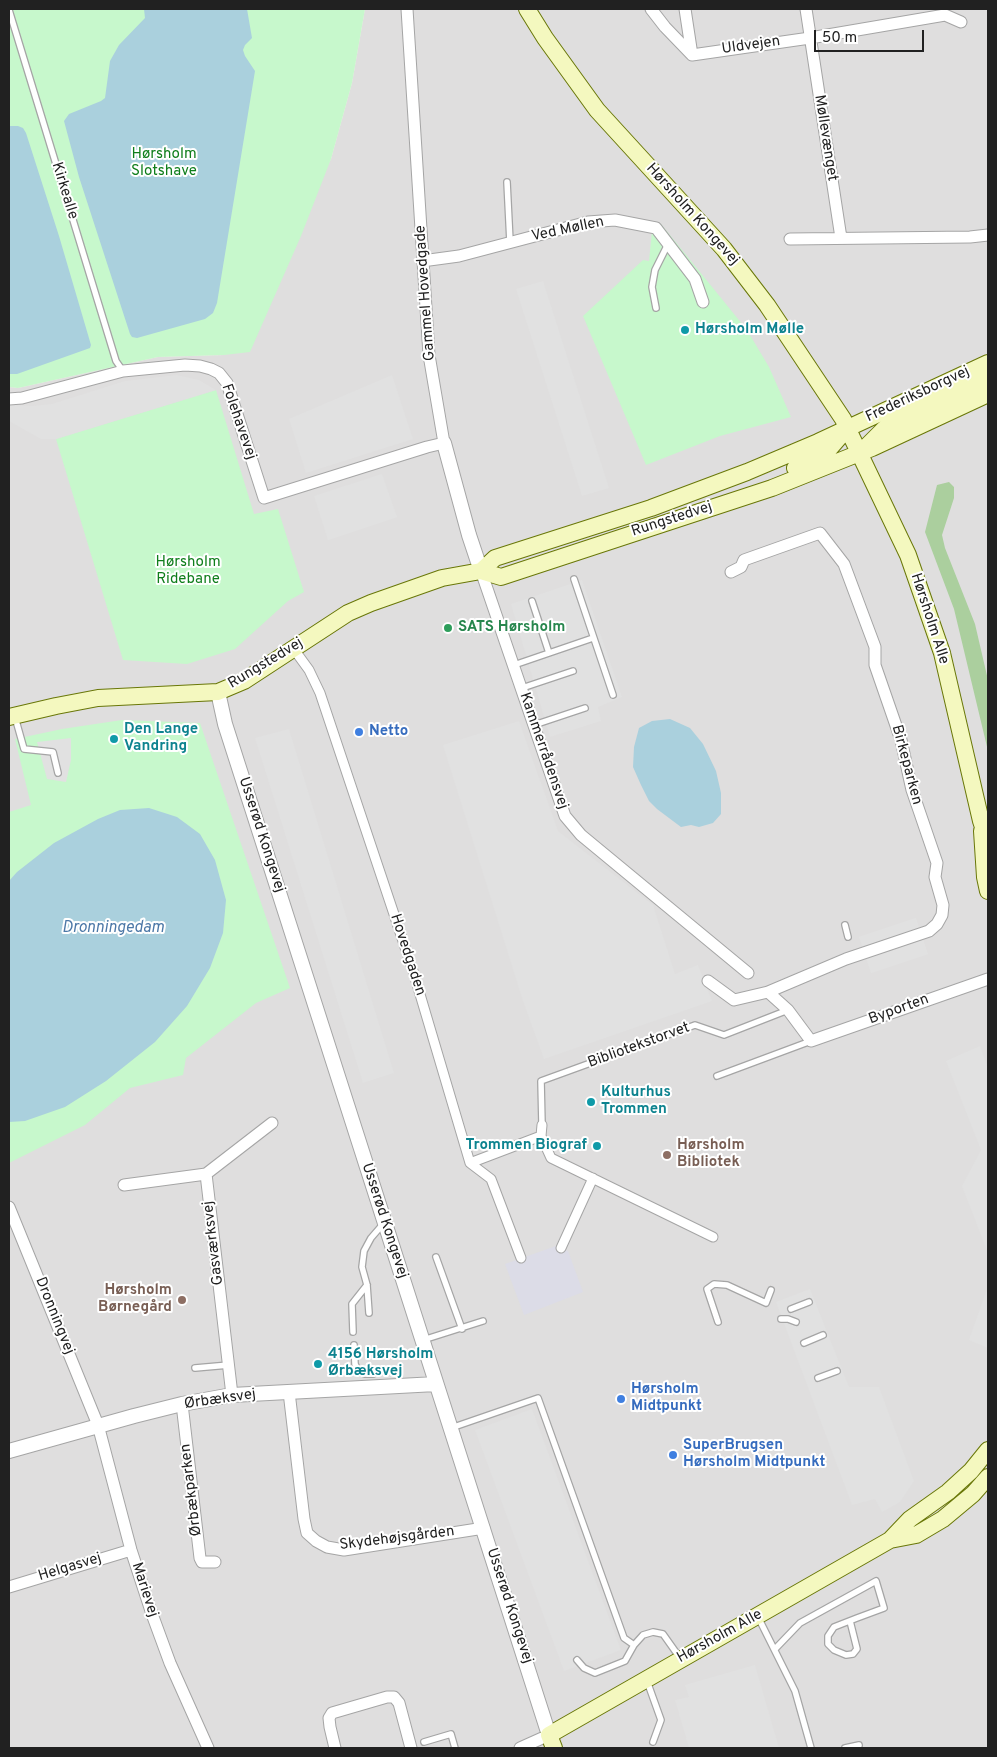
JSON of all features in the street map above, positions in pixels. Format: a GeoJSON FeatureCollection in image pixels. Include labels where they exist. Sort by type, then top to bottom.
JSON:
{"type":"FeatureCollection","features":[{"type":"Feature","properties":{"kind":"main road","name":"Hørsholm Kongevej"},"geometry":{"type":"LineString","coordinates":[[527,9],[545,38],[597,110],[724,249],[768,305],[848,428]]}},
{"type":"Feature","properties":{"kind":"main road","name":"Frederiksborgvej"},"geometry":{"type":"LineString","coordinates":[[848,428],[988,363]]}},
{"type":"Feature","properties":{"kind":"main road"},"geometry":{"type":"LineString","coordinates":[[861,453],[884,428],[988,380]]}},
{"type":"Feature","properties":{"kind":"main road","name":"Frederiksborgvej"},"geometry":{"type":"LineString","coordinates":[[861,453],[988,394]]}},
{"type":"Feature","properties":{"kind":"main road","name":"Hørsholm Alle"},"geometry":{"type":"LineString","coordinates":[[848,428],[908,555],[942,653],[981,822],[988,842]]}},
{"type":"Feature","properties":{"kind":"main road"},"geometry":{"type":"LineString","coordinates":[[598,545],[628,528],[706,502],[824,455],[848,428]]}},
{"type":"Feature","properties":{"kind":"main road","name":"Rungstedvej"},"geometry":{"type":"LineString","coordinates":[[481,571],[495,558],[652,508],[747,472],[848,428]]}},
{"type":"Feature","properties":{"kind":"main road","name":"Rungstedvej"},"geometry":{"type":"LineString","coordinates":[[12,716],[98,698],[218,692],[244,681],[348,613],[371,603],[442,578],[481,571],[501,577],[772,488],[861,453]]}},
{"type":"Feature","properties":{"kind":"main road","name":"Hørsholm Alle"},"geometry":{"type":"LineString","coordinates":[[981,822],[985,877],[988,891]]}},
{"type":"Feature","properties":{"kind":"main road","name":"Hørsholm Alle"},"geometry":{"type":"LineString","coordinates":[[552,1741],[646,1679],[890,1540],[910,1519],[948,1492],[988,1450]]}},
{"type":"Feature","properties":{"kind":"main road","name":"Hørsholm Alle"},"geometry":{"type":"LineString","coordinates":[[890,1540],[916,1535],[943,1519],[973,1494],[988,1477]]}},
{"type":"Feature","properties":{"kind":"street","name":"Gammel Hovedgade"},"geometry":{"type":"LineString","coordinates":[[407,9],[429,355],[444,443],[481,571]]}},
{"type":"Feature","properties":{"kind":"street"},"geometry":{"type":"LineString","coordinates":[[651,9],[664,27],[692,54]]}},
{"type":"Feature","properties":{"kind":"street"},"geometry":{"type":"LineString","coordinates":[[685,9],[692,54]]}},
{"type":"Feature","properties":{"kind":"street","name":"Møllevænget"},"geometry":{"type":"LineString","coordinates":[[806,9],[841,238]]}},
{"type":"Feature","properties":{"kind":"street"},"geometry":{"type":"LineString","coordinates":[[810,38],[945,15],[961,22]]}},
{"type":"Feature","properties":{"kind":"street","name":"Uldvejen"},"geometry":{"type":"LineString","coordinates":[[692,54],[810,38]]}},
{"type":"Feature","properties":{"kind":"street","name":"Ved Møllen"},"geometry":{"type":"LineString","coordinates":[[422,261],[459,256],[588,222],[615,220],[656,228],[695,279],[703,302]]}},
{"type":"Feature","properties":{"kind":"street"},"geometry":{"type":"LineString","coordinates":[[790,239],[970,237],[988,235]]}},
{"type":"Feature","properties":{"kind":"street","name":"Folehavevej"},"geometry":{"type":"LineString","coordinates":[[9,399],[22,398],[123,371],[185,365],[200,366],[219,373],[227,383],[264,498],[444,443]]}},
{"type":"Feature","properties":{"kind":"street","name":"Birkeparken"},"geometry":{"type":"LineString","coordinates":[[732,572],[741,567],[744,560],[820,533],[844,564],[875,647],[875,665],[901,740],[912,790],[937,863],[934,877],[943,905],[942,915],[937,924],[929,931],[846,959],[768,992]]}},
{"type":"Feature","properties":{"kind":"street","name":"Kammerrådensvej"},"geometry":{"type":"LineString","coordinates":[[481,571],[565,816],[575,828],[622,869],[748,973]]}},
{"type":"Feature","properties":{"kind":"street","name":"Hovedgaden"},"geometry":{"type":"LineString","coordinates":[[293,648],[309,670],[320,693],[414,974],[470,1163]]}},
{"type":"Feature","properties":{"kind":"street","name":"Usserød Kongevej"},"geometry":{"type":"LineString","coordinates":[[218,692],[225,724],[340,1086],[552,1741]]}},
{"type":"Feature","properties":{"kind":"street","name":"Byporten"},"geometry":{"type":"LineString","coordinates":[[811,1042],[988,979]]}},
{"type":"Feature","properties":{"kind":"street"},"geometry":{"type":"LineString","coordinates":[[708,982],[734,1000],[768,992],[788,1010],[811,1042]]}},
{"type":"Feature","properties":{"kind":"street"},"geometry":{"type":"LineString","coordinates":[[124,1185],[206,1174],[272,1123]]}},
{"type":"Feature","properties":{"kind":"street","name":"Bibliotekstorvet"},"geometry":{"type":"LineString","coordinates":[[540,1136],[542,1125]]}},
{"type":"Feature","properties":{"kind":"street"},"geometry":{"type":"LineString","coordinates":[[470,1163],[540,1136],[551,1158],[714,1237]]}},
{"type":"Feature","properties":{"kind":"street"},"geometry":{"type":"LineString","coordinates":[[470,1163],[491,1179],[521,1258]]}},
{"type":"Feature","properties":{"kind":"street","name":"Gasværksvej"},"geometry":{"type":"LineString","coordinates":[[206,1174],[232,1395]]}},
{"type":"Feature","properties":{"kind":"street"},"geometry":{"type":"LineString","coordinates":[[561,1248],[593,1178]]}},
{"type":"Feature","properties":{"kind":"street","name":"Dronningvej"},"geometry":{"type":"LineString","coordinates":[[9,1207],[98,1425]]}},
{"type":"Feature","properties":{"kind":"street","name":"Ørbæksvej"},"geometry":{"type":"LineString","coordinates":[[9,1451],[98,1425],[182,1404],[232,1395],[436,1384]]}},
{"type":"Feature","properties":{"kind":"street","name":"Skydehøjsgården"},"geometry":{"type":"LineString","coordinates":[[289,1392],[304,1519],[307,1533],[316,1541],[328,1547],[344,1550],[484,1528]]}},
{"type":"Feature","properties":{"kind":"street","name":"Ørbækparken"},"geometry":{"type":"LineString","coordinates":[[182,1404],[200,1558],[202,1562],[215,1562]]}},
{"type":"Feature","properties":{"kind":"street","name":"Marievej"},"geometry":{"type":"LineString","coordinates":[[98,1425],[131,1550],[167,1655],[208,1748]]}},
{"type":"Feature","properties":{"kind":"street","name":"Helgasvej"},"geometry":{"type":"LineString","coordinates":[[9,1587],[131,1550]]}},
{"type":"Feature","properties":{"kind":"street"},"geometry":{"type":"LineString","coordinates":[[335,1748],[329,1718],[332,1713],[387,1696],[394,1697],[399,1703],[412,1748]]}},
{"type":"Feature","properties":{"kind":"street"},"geometry":{"type":"LineString","coordinates":[[520,1748],[552,1741]]}},
{"type":"Feature","properties":{"kind":"lane","name":"Kirkealle"},"geometry":{"type":"LineString","coordinates":[[9,10],[116,361],[123,371]]}},
{"type":"Feature","properties":{"kind":"lane"},"geometry":{"type":"LineString","coordinates":[[506,182],[510,242]]}},
{"type":"Feature","properties":{"kind":"lane"},"geometry":{"type":"LineString","coordinates":[[656,308],[652,286],[655,270],[668,244]]}},
{"type":"Feature","properties":{"kind":"lane"},"geometry":{"type":"LineString","coordinates":[[574,579],[613,695]]}},
{"type":"Feature","properties":{"kind":"lane"},"geometry":{"type":"LineString","coordinates":[[532,601],[549,652]]}},
{"type":"Feature","properties":{"kind":"lane"},"geometry":{"type":"LineString","coordinates":[[514,665],[593,638]]}},
{"type":"Feature","properties":{"kind":"lane"},"geometry":{"type":"LineString","coordinates":[[522,688],[573,671]]}},
{"type":"Feature","properties":{"kind":"lane"},"geometry":{"type":"LineString","coordinates":[[534,724],[585,708]]}},
{"type":"Feature","properties":{"kind":"lane"},"geometry":{"type":"LineString","coordinates":[[12,716],[24,748],[53,752],[58,772]]}},
{"type":"Feature","properties":{"kind":"lane"},"geometry":{"type":"LineString","coordinates":[[845,925],[848,937]]}},
{"type":"Feature","properties":{"kind":"lane","name":"Bibliotekstorvet"},"geometry":{"type":"LineString","coordinates":[[542,1125],[541,1081],[695,1025],[724,1035],[788,1010]]}},
{"type":"Feature","properties":{"kind":"lane"},"geometry":{"type":"LineString","coordinates":[[717,1076],[811,1042]]}},
{"type":"Feature","properties":{"kind":"lane"},"geometry":{"type":"LineString","coordinates":[[369,1313],[367,1285],[362,1267],[364,1251],[371,1238],[385,1222]]}},
{"type":"Feature","properties":{"kind":"lane"},"geometry":{"type":"LineString","coordinates":[[436,1257],[462,1329]]}},
{"type":"Feature","properties":{"kind":"lane"},"geometry":{"type":"LineString","coordinates":[[718,1322],[707,1289],[714,1284],[727,1285],[766,1303],[771,1290]]}},
{"type":"Feature","properties":{"kind":"lane"},"geometry":{"type":"LineString","coordinates":[[353,1332],[352,1304],[367,1285]]}},
{"type":"Feature","properties":{"kind":"lane"},"geometry":{"type":"LineString","coordinates":[[791,1309],[809,1302]]}},
{"type":"Feature","properties":{"kind":"lane"},"geometry":{"type":"LineString","coordinates":[[781,1319],[788,1318],[796,1322]]}},
{"type":"Feature","properties":{"kind":"lane"},"geometry":{"type":"LineString","coordinates":[[423,1340],[483,1321]]}},
{"type":"Feature","properties":{"kind":"lane"},"geometry":{"type":"LineString","coordinates":[[804,1343],[823,1335]]}},
{"type":"Feature","properties":{"kind":"lane"},"geometry":{"type":"LineString","coordinates":[[354,1345],[355,1364],[359,1372],[365,1374],[373,1371],[374,1388]]}},
{"type":"Feature","properties":{"kind":"lane"},"geometry":{"type":"LineString","coordinates":[[195,1368],[229,1365]]}},
{"type":"Feature","properties":{"kind":"lane"},"geometry":{"type":"LineString","coordinates":[[818,1378],[837,1372]]}},
{"type":"Feature","properties":{"kind":"lane"},"geometry":{"type":"LineString","coordinates":[[451,1428],[538,1398],[624,1638],[634,1645]]}},
{"type":"Feature","properties":{"kind":"lane"},"geometry":{"type":"LineString","coordinates":[[775,1649],[800,1623],[876,1581],[884,1608],[834,1627],[828,1636],[828,1644],[834,1650],[846,1654],[853,1654],[857,1649],[850,1621]]}},
{"type":"Feature","properties":{"kind":"lane"},"geometry":{"type":"LineString","coordinates":[[757,1616],[796,1691],[811,1748]]}},
{"type":"Feature","properties":{"kind":"lane"},"geometry":{"type":"LineString","coordinates":[[577,1660],[584,1668],[595,1674],[625,1661],[634,1645],[643,1635],[653,1632],[663,1634],[680,1659]]}},
{"type":"Feature","properties":{"kind":"lane"},"geometry":{"type":"LineString","coordinates":[[646,1679],[661,1720],[653,1742]]}},
{"type":"Feature","properties":{"kind":"lane"},"geometry":{"type":"LineString","coordinates":[[424,1742],[451,1734],[455,1748]]}},
{"type":"Feature","properties":{"kind":"lane"},"geometry":{"type":"LineString","coordinates":[[846,1748],[859,1745]]}},
{"type":"Feature","properties":{"kind":"shaded area"},"geometry":{"type":"Polygon","coordinates":[[[365,9],[988,9],[988,1748],[9,1748],[9,387],[18,388],[158,357],[224,355],[331,159],[352,83],[365,9]]]}},
{"type":"Feature","properties":{"kind":"shaded area"},"geometry":{"type":"Polygon","coordinates":[[[543,281],[609,488],[582,496],[516,289],[543,281]]]}},
{"type":"Feature","properties":{"kind":"shaded area"},"geometry":{"type":"Polygon","coordinates":[[[176,375],[199,380],[216,390],[56,439],[41,439],[9,421],[9,405],[33,406],[52,404],[125,381],[176,375]]]}},
{"type":"Feature","properties":{"kind":"shaded area"},"geometry":{"type":"Polygon","coordinates":[[[392,375],[413,439],[306,473],[289,419],[392,375]]]}},
{"type":"Feature","properties":{"kind":"shaded area"},"geometry":{"type":"Polygon","coordinates":[[[382,474],[397,517],[328,540],[314,496],[382,474]]]}},
{"type":"Feature","properties":{"kind":"shaded area"},"geometry":{"type":"Polygon","coordinates":[[[582,580],[622,697],[598,707],[601,721],[550,737],[511,604],[582,580]]]}},
{"type":"Feature","properties":{"kind":"shaded area"},"geometry":{"type":"Polygon","coordinates":[[[519,721],[558,831],[653,905],[675,974],[698,965],[712,1001],[544,1059],[523,1001],[443,745],[519,721]]]}},
{"type":"Feature","properties":{"kind":"shaded area"},"geometry":{"type":"Polygon","coordinates":[[[289,729],[394,1073],[363,1083],[255,738],[289,729]]]}},
{"type":"Feature","properties":{"kind":"shaded area"},"geometry":{"type":"Polygon","coordinates":[[[71,738],[71,760],[66,782],[47,779],[37,742],[71,738]]]}},
{"type":"Feature","properties":{"kind":"shaded area"},"geometry":{"type":"Polygon","coordinates":[[[916,918],[928,954],[871,973],[859,937],[916,918]]]}},
{"type":"Feature","properties":{"kind":"shaded area"},"geometry":{"type":"Polygon","coordinates":[[[980,1046],[988,1068],[988,1253],[962,1186],[981,1150],[946,1061],[980,1046]]]}},
{"type":"Feature","properties":{"kind":"shaded area"},"geometry":{"type":"Polygon","coordinates":[[[556,1246],[568,1251],[583,1292],[524,1315],[505,1264],[556,1246]]]}},
{"type":"Feature","properties":{"kind":"shaded area"},"geometry":{"type":"Polygon","coordinates":[[[988,1286],[988,1348],[969,1340],[988,1286]]]}},
{"type":"Feature","properties":{"kind":"shaded area"},"geometry":{"type":"Polygon","coordinates":[[[810,1289],[849,1387],[879,1387],[914,1481],[900,1502],[882,1512],[875,1499],[852,1505],[776,1302],[810,1289]]]}},
{"type":"Feature","properties":{"kind":"shaded area"},"geometry":{"type":"Polygon","coordinates":[[[532,1409],[621,1650],[564,1671],[475,1430],[532,1409]]]}},
{"type":"Feature","properties":{"kind":"shaded area"},"geometry":{"type":"Polygon","coordinates":[[[755,1665],[779,1748],[689,1748],[675,1700],[689,1697],[685,1685],[755,1665]]]}},
{"type":"Feature","properties":{"kind":"green space","name":"Hørsholm Slotshave"},"geometry":{"type":"Polygon","coordinates":[[[9,9],[365,9],[352,83],[331,159],[301,236],[250,352],[224,355],[158,357],[18,388],[9,387],[9,9]]]}},
{"type":"Feature","properties":{"kind":"green space"},"geometry":{"type":"Polygon","coordinates":[[[653,221],[661,224],[747,330],[769,367],[791,417],[720,436],[646,465],[583,316],[643,260],[649,261],[653,221]]]}},
{"type":"Feature","properties":{"kind":"green space","name":"Hørsholm Ridebane"},"geometry":{"type":"Polygon","coordinates":[[[216,390],[254,514],[278,509],[304,592],[288,601],[235,649],[187,664],[123,660],[56,439],[216,390]]]}},
{"type":"Feature","properties":{"kind":"green space"},"geometry":{"type":"Polygon","coordinates":[[[949,482],[954,487],[954,498],[942,535],[945,548],[975,624],[988,680],[988,751],[954,609],[925,532],[937,485],[949,482]]]}},
{"type":"Feature","properties":{"kind":"green space"},"geometry":{"type":"Polygon","coordinates":[[[122,720],[200,723],[290,988],[256,1003],[186,1058],[183,1075],[130,1088],[85,1125],[9,1163],[9,812],[31,805],[15,739],[62,729],[122,720]]]}},
{"type":"Feature","properties":{"kind":"water"},"geometry":{"type":"Polygon","coordinates":[[[144,9],[247,9],[252,38],[243,50],[255,71],[217,303],[213,313],[205,319],[137,338],[132,337],[130,334],[79,177],[64,121],[69,114],[105,98],[110,61],[119,45],[145,18],[144,9]]]}},
{"type":"Feature","properties":{"kind":"water"},"geometry":{"type":"Polygon","coordinates":[[[9,126],[23,128],[26,133],[91,345],[90,348],[17,374],[9,374],[9,126]]]}},
{"type":"Feature","properties":{"kind":"water"},"geometry":{"type":"Polygon","coordinates":[[[670,719],[690,728],[703,744],[716,771],[721,793],[721,814],[713,823],[699,827],[691,825],[681,827],[649,801],[633,767],[634,747],[639,728],[652,721],[670,719]]]}},
{"type":"Feature","properties":{"kind":"water","name":"Dronningedam"},"geometry":{"type":"Polygon","coordinates":[[[149,808],[177,817],[200,834],[215,860],[226,900],[223,933],[210,968],[187,1006],[155,1042],[106,1081],[65,1107],[25,1121],[9,1122],[9,881],[17,872],[54,843],[98,819],[120,810],[149,808]]]}},
{"type":"Feature","properties":{"kind":"place","name":"Hørsholm Mølle"},"geometry":{"type":"Point","coordinates":[685,330]}},
{"type":"Feature","properties":{"kind":"place","name":"SATS Hørsholm"},"geometry":{"type":"Point","coordinates":[448,628]}},
{"type":"Feature","properties":{"kind":"place","name":"Netto"},"geometry":{"type":"Point","coordinates":[359,732]}},
{"type":"Feature","properties":{"kind":"place","name":"Den Lange Vandring"},"geometry":{"type":"Point","coordinates":[114,739]}},
{"type":"Feature","properties":{"kind":"place","name":"Kulturhus Trommen"},"geometry":{"type":"Point","coordinates":[591,1102]}},
{"type":"Feature","properties":{"kind":"place","name":"Trommen Biograf"},"geometry":{"type":"Point","coordinates":[597,1146]}},
{"type":"Feature","properties":{"kind":"place","name":"Hørsholm Bibliotek"},"geometry":{"type":"Point","coordinates":[667,1155]}},
{"type":"Feature","properties":{"kind":"place","name":"Hørsholm Børnegård"},"geometry":{"type":"Point","coordinates":[182,1300]}},
{"type":"Feature","properties":{"kind":"place","name":"4156 Hørsholm Ørbæksvej"},"geometry":{"type":"Point","coordinates":[318,1364]}},
{"type":"Feature","properties":{"kind":"place","name":"Hørsholm Midtpunkt"},"geometry":{"type":"Point","coordinates":[621,1399]}},
{"type":"Feature","properties":{"kind":"place","name":"SuperBrugsen Hørsholm Midtpunkt"},"geometry":{"type":"Point","coordinates":[673,1455]}}]}
